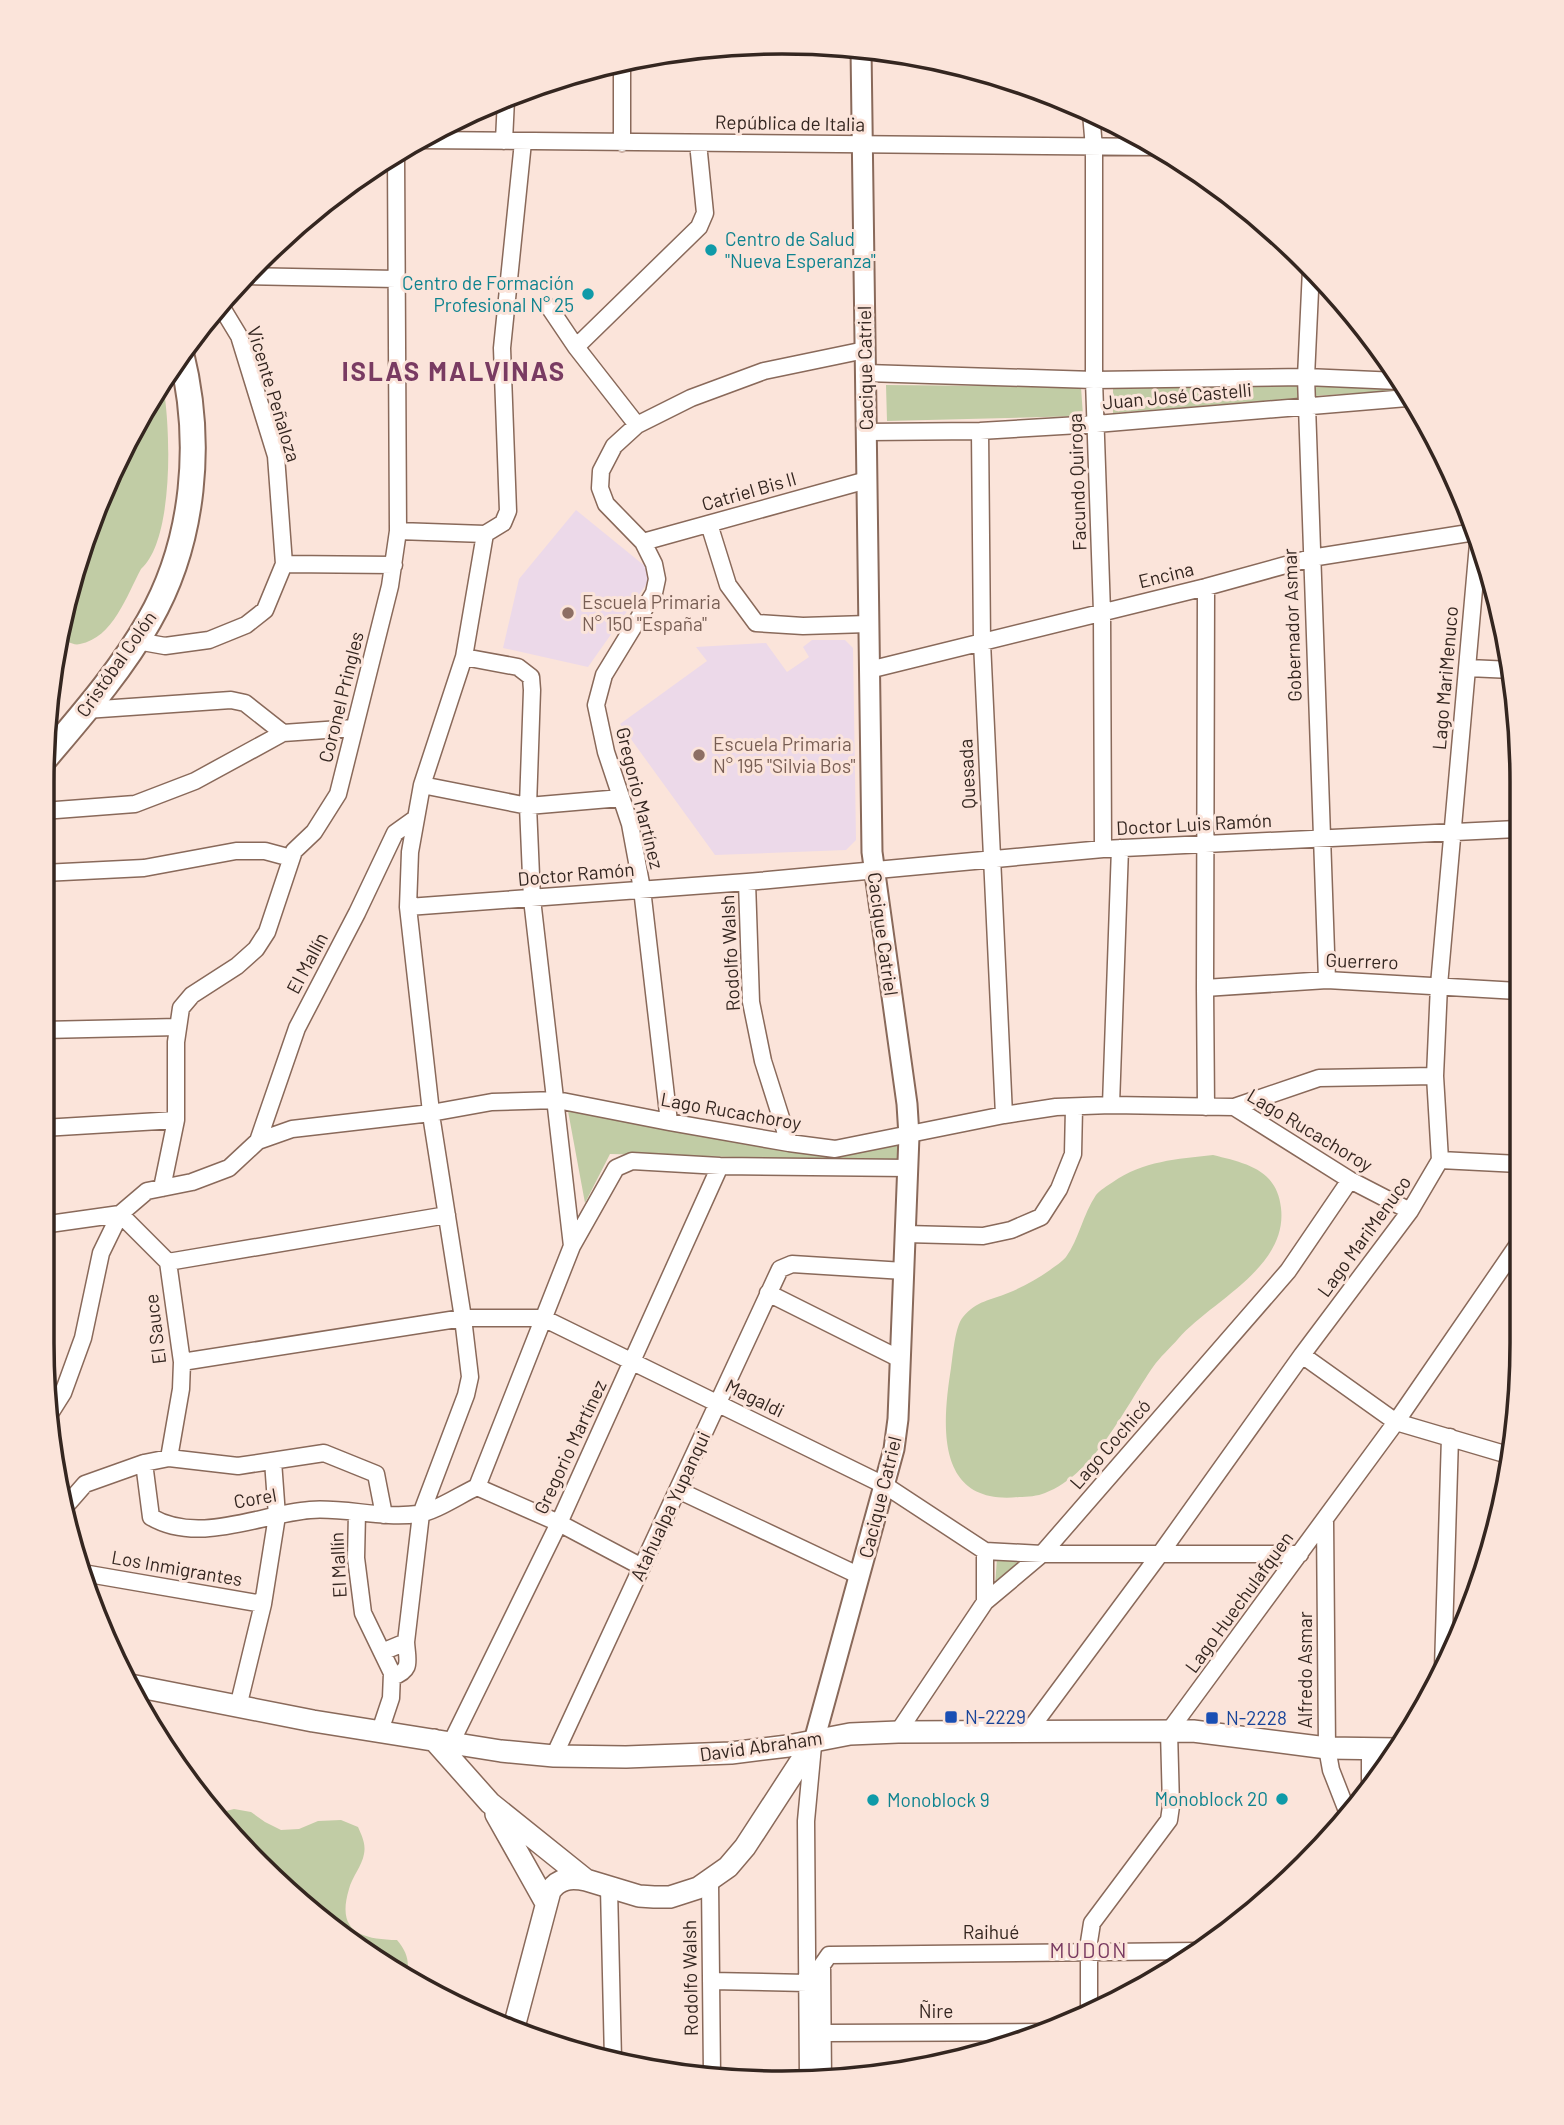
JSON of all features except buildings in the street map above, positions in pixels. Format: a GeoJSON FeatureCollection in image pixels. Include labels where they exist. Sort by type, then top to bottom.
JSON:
{"type":"FeatureCollection","features":[{"type":"Feature","properties":{"kind":"main road","name":"Cristóbal Colón"},"geometry":{"type":"LineString","coordinates":[[55,747],[137,641],[159,602],[173,568],[188,507],[192,461],[191,416],[184,368]]}},
{"type":"Feature","properties":{"kind":"main road","name":"Cristóbal Colón"},"geometry":{"type":"LineString","coordinates":[[57,727],[134,623],[153,586],[168,545],[176,505],[180,463],[175,381]]}},
{"type":"Feature","properties":{"kind":"main road","name":"David Abraham"},"geometry":{"type":"LineString","coordinates":[[141,1687],[380,1731],[554,1756],[667,1757],[761,1750],[850,1734],[898,1732],[1169,1731],[1226,1734],[1326,1748],[1386,1749]]}},
{"type":"Feature","properties":{"kind":"main road"},"geometry":{"type":"LineString","coordinates":[[442,1741],[490,1802],[546,1903]]}},
{"type":"Feature","properties":{"kind":"main road"},"geometry":{"type":"LineString","coordinates":[[516,2020],[546,1903],[550,1891],[559,1882],[572,1878],[639,1896],[670,1897],[685,1894],[710,1882],[737,1858],[814,1741]]}},
{"type":"Feature","properties":{"kind":"main road"},"geometry":{"type":"LineString","coordinates":[[761,1750],[776,1768],[778,1783],[773,1805]]}},
{"type":"Feature","properties":{"kind":"main road"},"geometry":{"type":"LineString","coordinates":[[490,1802],[586,1880]]}},
{"type":"Feature","properties":{"kind":"street","name":"Cacique Catriel"},"geometry":{"type":"LineString","coordinates":[[808,2070],[806,1808],[814,1741],[886,1486],[897,1434],[909,1168],[905,1088],[873,871],[861,59]]}},
{"type":"Feature","properties":{"kind":"street"},"geometry":{"type":"LineString","coordinates":[[622,72],[622,143]]}},
{"type":"Feature","properties":{"kind":"street"},"geometry":{"type":"LineString","coordinates":[[504,141],[506,109]]}},
{"type":"Feature","properties":{"kind":"street","name":"Facundo Quiroga"},"geometry":{"type":"LineString","coordinates":[[1092,124],[1094,380],[1102,612],[1103,849]]}},
{"type":"Feature","properties":{"kind":"street","name":"República de Italia"},"geometry":{"type":"LineString","coordinates":[[439,140],[1138,147]]}},
{"type":"Feature","properties":{"kind":"street"},"geometry":{"type":"LineString","coordinates":[[398,531],[485,534],[503,523],[508,511],[502,348],[523,142]]}},
{"type":"Feature","properties":{"kind":"street"},"geometry":{"type":"LineString","coordinates":[[576,347],[699,227],[705,214],[698,143]]}},
{"type":"Feature","properties":{"kind":"street","name":"Coronel Pringles"},"geometry":{"type":"LineString","coordinates":[[162,1188],[176,1120],[177,1027],[181,1008],[192,995],[237,967],[256,949],[267,932],[294,851],[314,832],[338,794],[394,565],[398,531],[396,166]]}},
{"type":"Feature","properties":{"kind":"street"},"geometry":{"type":"LineString","coordinates":[[259,275],[396,279]]}},
{"type":"Feature","properties":{"kind":"street","name":"Gobernador Asmar"},"geometry":{"type":"LineString","coordinates":[[1310,282],[1306,377],[1327,980]]}},
{"type":"Feature","properties":{"kind":"street"},"geometry":{"type":"LineString","coordinates":[[549,307],[576,347],[637,425]]}},
{"type":"Feature","properties":{"kind":"street","name":"Vicente Peñaloza"},"geometry":{"type":"LineString","coordinates":[[137,641],[164,646],[209,640],[246,625],[265,610],[284,564],[275,457],[239,336],[225,314]]}},
{"type":"Feature","properties":{"kind":"street"},"geometry":{"type":"LineString","coordinates":[[643,542],[606,504],[600,488],[601,471],[614,446],[637,425],[691,398],[764,371],[866,349]]}},
{"type":"Feature","properties":{"kind":"street","name":"Juan José Castelli"},"geometry":{"type":"LineString","coordinates":[[866,373],[1094,380],[1306,377],[1389,381]]}},
{"type":"Feature","properties":{"kind":"street","name":"Juan José Castelli"},"geometry":{"type":"LineString","coordinates":[[866,432],[980,431],[1096,424],[1400,399]]}},
{"type":"Feature","properties":{"kind":"street","name":"Quesada"},"geometry":{"type":"LineString","coordinates":[[980,431],[982,642],[1004,1115]]}},
{"type":"Feature","properties":{"kind":"street","name":"Catriel Bis II"},"geometry":{"type":"LineString","coordinates":[[643,542],[867,480]]}},
{"type":"Feature","properties":{"kind":"street"},"geometry":{"type":"LineString","coordinates":[[709,524],[728,585],[756,623],[803,626],[868,624]]}},
{"type":"Feature","properties":{"kind":"street"},"geometry":{"type":"LineString","coordinates":[[380,1731],[391,1698],[392,1677],[403,1673],[407,1667],[407,1642],[421,1514],[466,1395],[470,1377],[431,1113],[408,907],[410,852],[422,785],[464,657],[485,534]]}},
{"type":"Feature","properties":{"kind":"street","name":"Encina"},"geometry":{"type":"LineString","coordinates":[[869,670],[1206,587],[1311,558],[1465,534]]}},
{"type":"Feature","properties":{"kind":"street","name":"Gregorio Martínez"},"geometry":{"type":"LineString","coordinates":[[643,542],[654,564],[657,579],[654,593],[604,675],[596,705],[606,752],[629,824],[642,890],[669,1122]]}},
{"type":"Feature","properties":{"kind":"street"},"geometry":{"type":"LineString","coordinates":[[284,564],[394,565]]}},
{"type":"Feature","properties":{"kind":"street","name":"Lago MariMenuco"},"geometry":{"type":"LineString","coordinates":[[1028,1732],[1160,1555],[1302,1355],[1410,1212],[1440,1160],[1435,1076],[1439,985],[1476,565]]}},
{"type":"Feature","properties":{"kind":"street"},"geometry":{"type":"LineString","coordinates":[[1206,587],[1206,1107]]}},
{"type":"Feature","properties":{"kind":"street"},"geometry":{"type":"LineString","coordinates":[[464,657],[518,667],[531,677],[533,690],[528,806],[533,899],[572,1246]]}},
{"type":"Feature","properties":{"kind":"street"},"geometry":{"type":"LineString","coordinates":[[1468,668],[1501,670]]}},
{"type":"Feature","properties":{"kind":"street"},"geometry":{"type":"LineString","coordinates":[[86,710],[231,701],[244,703],[283,733]]}},
{"type":"Feature","properties":{"kind":"street"},"geometry":{"type":"LineString","coordinates":[[54,810],[135,804],[195,781],[283,733],[354,729]]}},
{"type":"Feature","properties":{"kind":"street"},"geometry":{"type":"LineString","coordinates":[[422,785],[528,806],[621,798]]}},
{"type":"Feature","properties":{"kind":"street","name":"El Mallín"},"geometry":{"type":"LineString","coordinates":[[258,1141],[297,1028],[395,833],[416,818]]}},
{"type":"Feature","properties":{"kind":"street","name":"Doctor Luis Ramón"},"geometry":{"type":"LineString","coordinates":[[873,871],[1103,849],[1510,829]]}},
{"type":"Feature","properties":{"kind":"street"},"geometry":{"type":"LineString","coordinates":[[1111,1105],[1120,848]]}},
{"type":"Feature","properties":{"kind":"street"},"geometry":{"type":"LineString","coordinates":[[54,872],[144,868],[236,851],[265,851],[292,858]]}},
{"type":"Feature","properties":{"kind":"street","name":"Doctor Ramón"},"geometry":{"type":"LineString","coordinates":[[408,907],[873,871]]}},
{"type":"Feature","properties":{"kind":"street","name":"Rodolfo Walsh"},"geometry":{"type":"LineString","coordinates":[[747,882],[751,1002],[764,1060],[789,1143]]}},
{"type":"Feature","properties":{"kind":"street","name":"Guerrero"},"geometry":{"type":"LineString","coordinates":[[1205,988],[1327,980],[1510,990]]}},
{"type":"Feature","properties":{"kind":"street"},"geometry":{"type":"LineString","coordinates":[[54,1030],[177,1027]]}},
{"type":"Feature","properties":{"kind":"street"},"geometry":{"type":"LineString","coordinates":[[1234,1107],[1320,1078],[1435,1076]]}},
{"type":"Feature","properties":{"kind":"street","name":"Lago Rucachoroy"},"geometry":{"type":"LineString","coordinates":[[120,1214],[147,1191],[192,1182],[229,1168],[258,1141],[292,1129],[431,1113],[492,1102],[557,1100],[669,1122],[835,1149],[1056,1107],[1234,1107],[1350,1180],[1410,1212]]}},
{"type":"Feature","properties":{"kind":"street"},"geometry":{"type":"LineString","coordinates":[[906,1234],[983,1236],[1011,1230],[1041,1217],[1059,1189],[1073,1154],[1074,1108]]}},
{"type":"Feature","properties":{"kind":"street"},"geometry":{"type":"LineString","coordinates":[[54,1127],[176,1120]]}},
{"type":"Feature","properties":{"kind":"street"},"geometry":{"type":"LineString","coordinates":[[1440,1160],[1510,1164]]}},
{"type":"Feature","properties":{"kind":"street"},"geometry":{"type":"LineString","coordinates":[[421,1514],[477,1487],[572,1246],[616,1168],[632,1161],[720,1166],[909,1168]]}},
{"type":"Feature","properties":{"kind":"street","name":"Gregorio Martínez"},"geometry":{"type":"LineString","coordinates":[[442,1741],[559,1523],[720,1166]]}},
{"type":"Feature","properties":{"kind":"street","name":"Lago Cochicó"},"geometry":{"type":"LineString","coordinates":[[898,1732],[985,1602],[1042,1554],[1288,1271],[1350,1180]]}},
{"type":"Feature","properties":{"kind":"street"},"geometry":{"type":"LineString","coordinates":[[120,1214],[168,1262],[447,1214]]}},
{"type":"Feature","properties":{"kind":"street"},"geometry":{"type":"LineString","coordinates":[[54,1223],[120,1214]]}},
{"type":"Feature","properties":{"kind":"street"},"geometry":{"type":"LineString","coordinates":[[56,1389],[83,1338],[102,1253],[120,1214]]}},
{"type":"Feature","properties":{"kind":"street","name":"Lago Huechulafquen"},"geometry":{"type":"LineString","coordinates":[[1169,1731],[1396,1422],[1510,1256]]}},
{"type":"Feature","properties":{"kind":"street","name":"El Sauce"},"geometry":{"type":"LineString","coordinates":[[168,1262],[182,1362],[181,1389],[169,1458]]}},
{"type":"Feature","properties":{"kind":"street","name":"Atahualpa Yupanqui"},"geometry":{"type":"LineString","coordinates":[[554,1756],[780,1269],[792,1264],[904,1271]]}},
{"type":"Feature","properties":{"kind":"street"},"geometry":{"type":"LineString","coordinates":[[768,1293],[900,1359]]}},
{"type":"Feature","properties":{"kind":"street","name":"Magaldi"},"geometry":{"type":"LineString","coordinates":[[182,1362],[463,1318],[543,1318],[886,1486],[985,1551]]}},
{"type":"Feature","properties":{"kind":"street"},"geometry":{"type":"LineString","coordinates":[[1302,1355],[1396,1422],[1501,1453]]}},
{"type":"Feature","properties":{"kind":"street"},"geometry":{"type":"LineString","coordinates":[[1444,1645],[1450,1437]]}},
{"type":"Feature","properties":{"kind":"street"},"geometry":{"type":"LineString","coordinates":[[71,1499],[85,1484],[144,1463],[169,1458],[238,1466],[324,1454],[376,1474],[384,1515]]}},
{"type":"Feature","properties":{"kind":"street"},"geometry":{"type":"LineString","coordinates":[[238,1707],[263,1604],[277,1516],[273,1461]]}},
{"type":"Feature","properties":{"kind":"street","name":"Corel"},"geometry":{"type":"LineString","coordinates":[[144,1463],[151,1517],[192,1529],[312,1510],[384,1515],[421,1514]]}},
{"type":"Feature","properties":{"kind":"street"},"geometry":{"type":"LineString","coordinates":[[477,1487],[559,1523],[642,1567]]}},
{"type":"Feature","properties":{"kind":"street"},"geometry":{"type":"LineString","coordinates":[[678,1490],[860,1576]]}},
{"type":"Feature","properties":{"kind":"street","name":"El Mallín"},"geometry":{"type":"LineString","coordinates":[[357,1513],[356,1558],[363,1613],[392,1677]]}},
{"type":"Feature","properties":{"kind":"street","name":"Alfredo Asmar"},"geometry":{"type":"LineString","coordinates":[[1325,1520],[1326,1748],[1344,1804]]}},
{"type":"Feature","properties":{"kind":"street"},"geometry":{"type":"LineString","coordinates":[[985,1602],[985,1551],[1042,1554],[1300,1554]]}},
{"type":"Feature","properties":{"kind":"street","name":"Los Inmigrantes"},"geometry":{"type":"LineString","coordinates":[[92,1575],[263,1604]]}},
{"type":"Feature","properties":{"kind":"street"},"geometry":{"type":"LineString","coordinates":[[382,1652],[407,1642]]}},
{"type":"Feature","properties":{"kind":"street"},"geometry":{"type":"LineString","coordinates":[[1089,2002],[1090,1932],[1097,1915],[1169,1820],[1169,1731]]}},
{"type":"Feature","properties":{"kind":"street"},"geometry":{"type":"LineString","coordinates":[[1370,1749],[1370,1771]]}},
{"type":"Feature","properties":{"kind":"street"},"geometry":{"type":"LineString","coordinates":[[773,1805],[790,1798],[800,1800],[806,1808]]}},
{"type":"Feature","properties":{"kind":"street","name":"Rodolfo Walsh"},"geometry":{"type":"LineString","coordinates":[[710,1882],[712,2067]]}},
{"type":"Feature","properties":{"kind":"street"},"geometry":{"type":"LineString","coordinates":[[609,1888],[612,2050]]}},
{"type":"Feature","properties":{"kind":"street","name":"Raihué"},"geometry":{"type":"LineString","coordinates":[[823,2033],[822,1968],[826,1957],[835,1954],[1181,1951]]}},
{"type":"Feature","properties":{"kind":"street"},"geometry":{"type":"LineString","coordinates":[[711,1981],[807,1983]]}},
{"type":"Feature","properties":{"kind":"street","name":"Ñire"},"geometry":{"type":"LineString","coordinates":[[823,2033],[1016,2032]]}},
{"type":"Feature","properties":{"kind":"street"},"geometry":{"type":"LineString","coordinates":[[823,2033],[823,2069]]}},
{"type":"Feature","properties":{"kind":"shaded area","name":"Escuela Primaria N° 150 \"España\""},"geometry":{"type":"Polygon","coordinates":[[[576,510],[651,571],[650,579],[588,667],[503,648],[519,579],[576,510]]]}},
{"type":"Feature","properties":{"kind":"shaded area"},"geometry":{"type":"Polygon","coordinates":[[[812,640],[845,640],[853,648],[856,840],[846,850],[715,855],[620,724],[707,661],[696,647],[766,643],[787,672],[809,657],[803,647],[812,640]]]}},
{"type":"Feature","properties":{"kind":"green space"},"geometry":{"type":"Polygon","coordinates":[[[1301,384],[1300,398],[1113,413],[1113,389],[1301,384]]]}},
{"type":"Feature","properties":{"kind":"green space"},"geometry":{"type":"Polygon","coordinates":[[[1316,384],[1392,387],[1395,391],[1315,396],[1316,384]]]}},
{"type":"Feature","properties":{"kind":"green space"},"geometry":{"type":"Polygon","coordinates":[[[886,385],[1081,387],[1083,416],[887,421],[886,385]]]}},
{"type":"Feature","properties":{"kind":"green space"},"geometry":{"type":"Polygon","coordinates":[[[165,398],[168,479],[160,533],[152,554],[110,624],[92,640],[80,644],[68,640],[93,548],[129,460],[165,398]]]}},
{"type":"Feature","properties":{"kind":"green space"},"geometry":{"type":"Polygon","coordinates":[[[568,1111],[829,1155],[900,1143],[900,1161],[610,1154],[585,1203],[568,1111]]]}},
{"type":"Feature","properties":{"kind":"green space"},"geometry":{"type":"Polygon","coordinates":[[[1213,1155],[1258,1170],[1273,1184],[1278,1195],[1281,1208],[1280,1229],[1260,1266],[1192,1325],[1162,1356],[1094,1455],[1063,1484],[1042,1494],[1025,1497],[992,1496],[972,1489],[958,1475],[950,1457],[946,1436],[948,1390],[960,1321],[978,1304],[1024,1285],[1063,1261],[1096,1195],[1113,1182],[1148,1165],[1213,1155]]]}},
{"type":"Feature","properties":{"kind":"green space"},"geometry":{"type":"Polygon","coordinates":[[[997,1558],[1020,1563],[995,1586],[997,1558]]]}},
{"type":"Feature","properties":{"kind":"green space"},"geometry":{"type":"Polygon","coordinates":[[[234,1809],[251,1812],[281,1830],[299,1829],[318,1821],[341,1820],[358,1827],[364,1843],[364,1854],[352,1880],[346,1903],[349,1924],[363,1935],[372,1938],[397,1940],[404,1949],[408,1967],[339,1920],[302,1890],[267,1858],[225,1811],[234,1809]]]}},
{"type":"Feature","properties":{"kind":"place","name":"Centro de Salud \"Nueva Esperanza\""},"geometry":{"type":"Point","coordinates":[711,250]}},
{"type":"Feature","properties":{"kind":"place","name":"Centro de Formación Profesional N° 25"},"geometry":{"type":"Point","coordinates":[588,294]}},
{"type":"Feature","properties":{"kind":"place","name":"Escuela Primaria N° 150 \"España\""},"geometry":{"type":"Point","coordinates":[568,613]}},
{"type":"Feature","properties":{"kind":"place","name":"Escuela Primaria N° 195 \"Silvia Bos\""},"geometry":{"type":"Point","coordinates":[699,755]}},
{"type":"Feature","properties":{"kind":"place","name":"N-2229"},"geometry":{"type":"Point","coordinates":[951,1717]}},
{"type":"Feature","properties":{"kind":"place","name":"N-2228"},"geometry":{"type":"Point","coordinates":[1212,1718]}},
{"type":"Feature","properties":{"kind":"place","name":"Monoblock 20"},"geometry":{"type":"Point","coordinates":[1282,1799]}},
{"type":"Feature","properties":{"kind":"place","name":"Monoblock 9"},"geometry":{"type":"Point","coordinates":[873,1800]}},
{"type":"Feature","properties":{"kind":"district","name":"ISLAS MALVINAS"},"geometry":{"type":"Point","coordinates":[454,372]}},
{"type":"Feature","properties":{"kind":"district","name":"MUDON"},"geometry":{"type":"Point","coordinates":[1089,1951]}}]}
